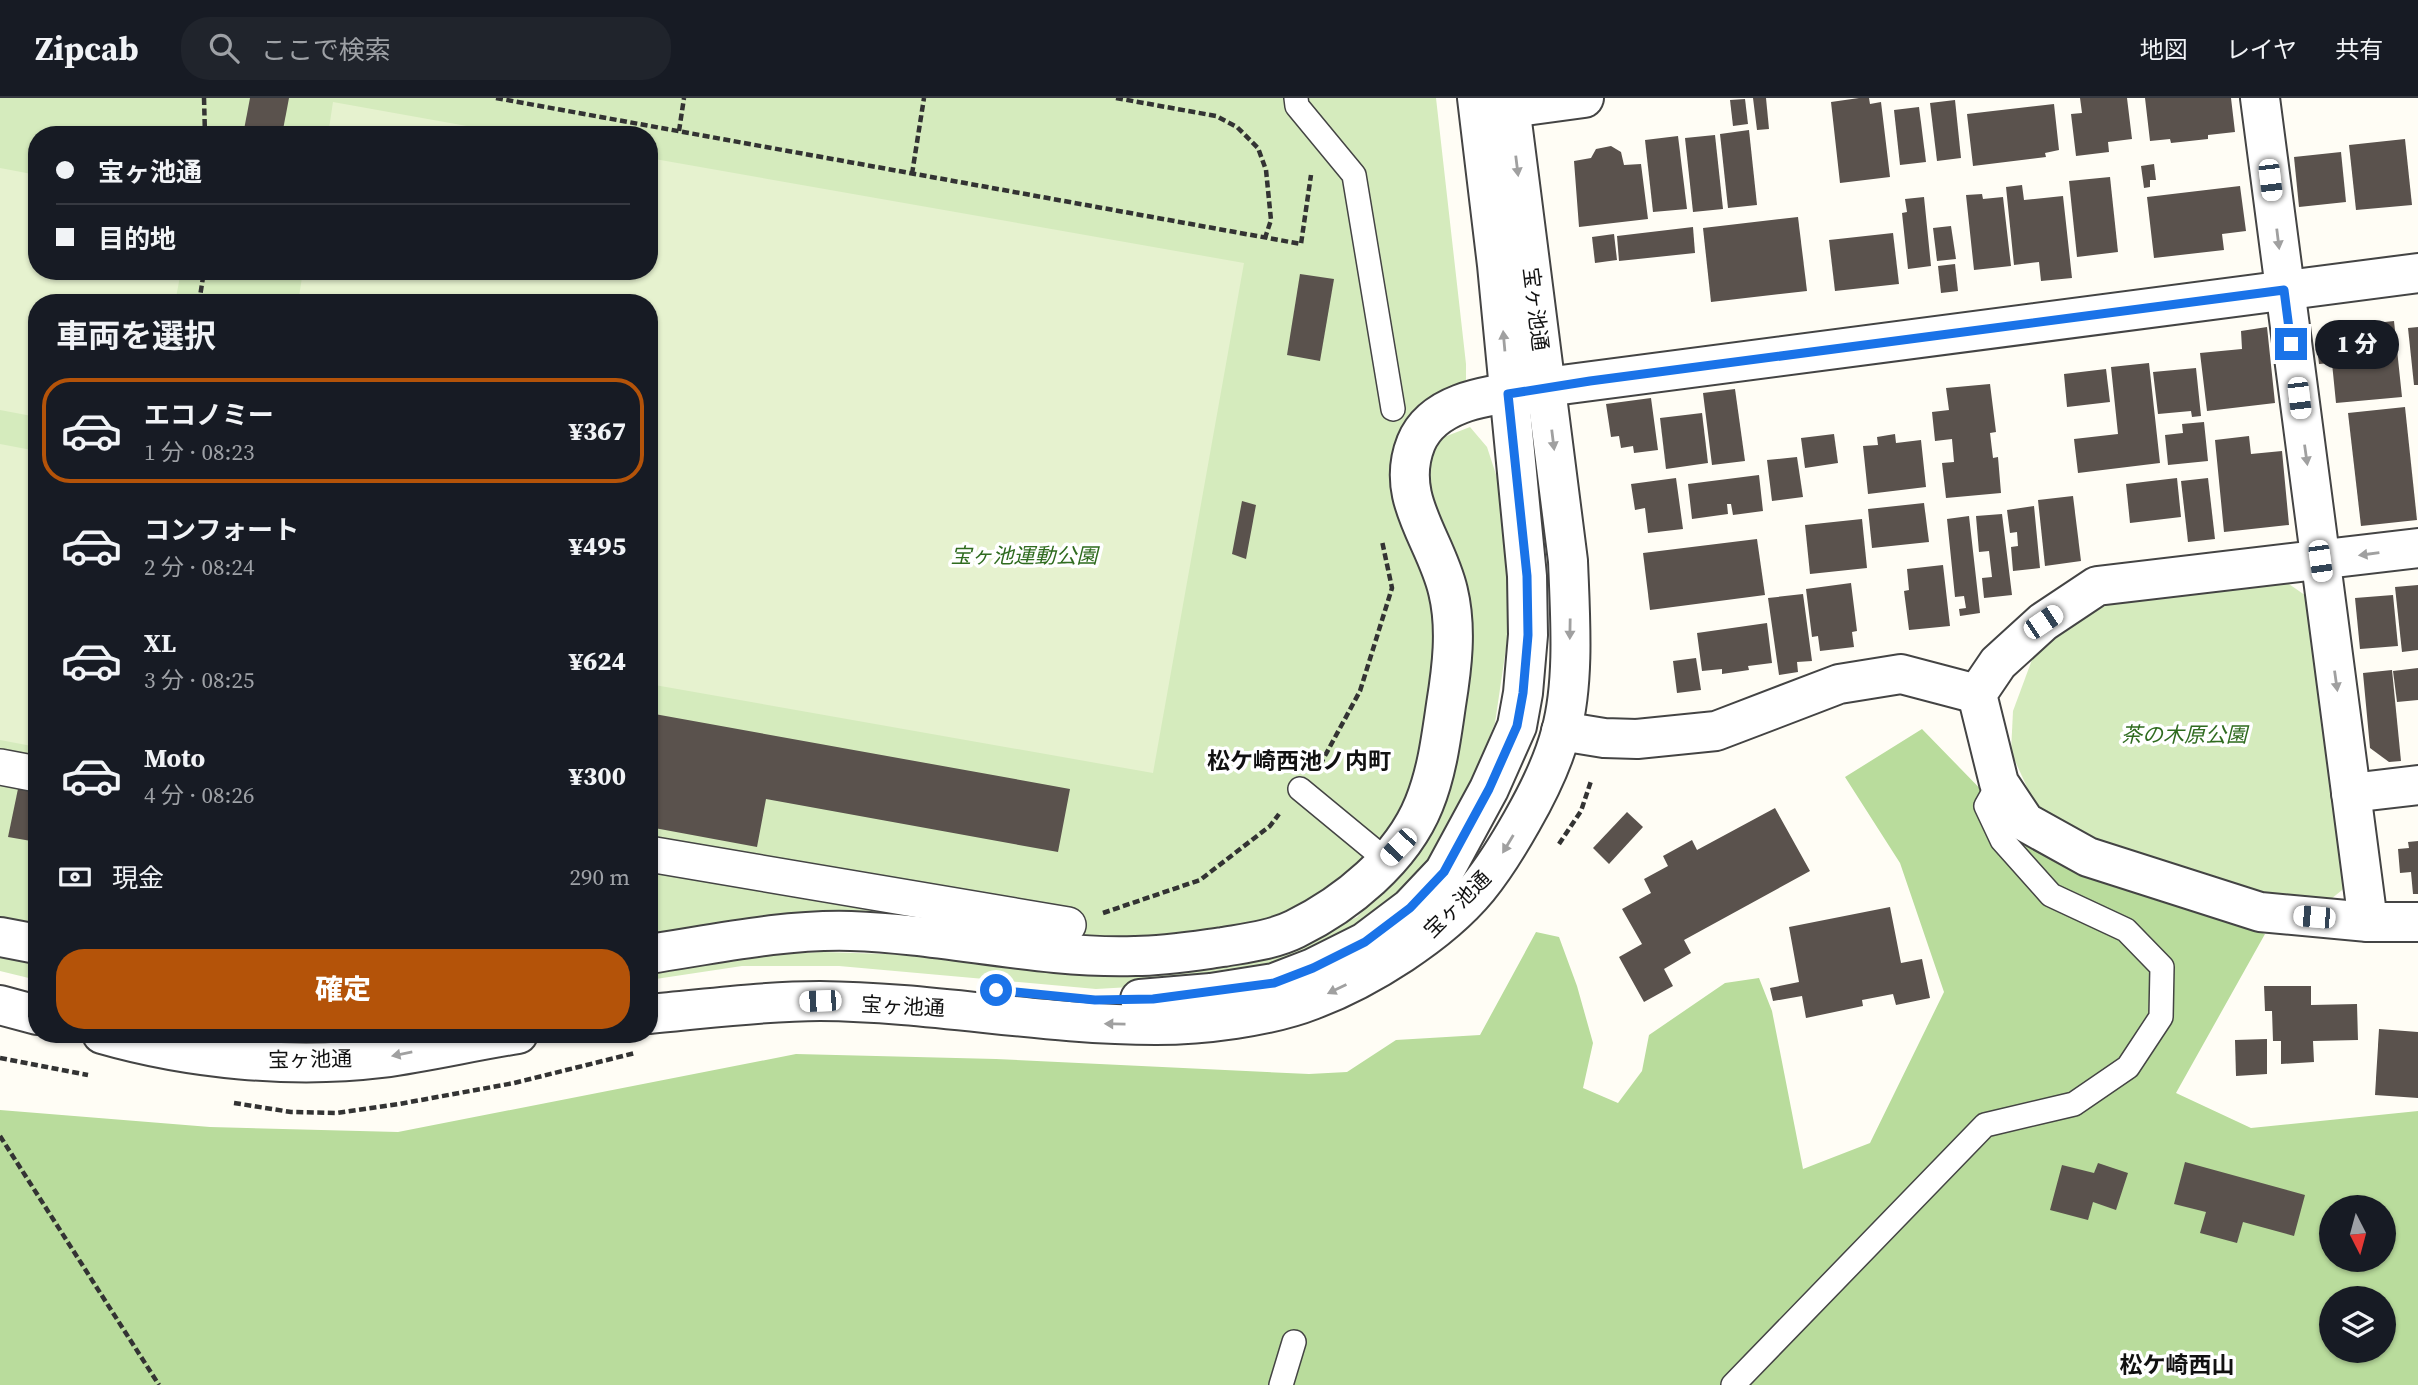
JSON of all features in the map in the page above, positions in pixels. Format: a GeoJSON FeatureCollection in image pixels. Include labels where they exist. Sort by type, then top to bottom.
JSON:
{"type":"FeatureCollection","features":[{"type":"Feature","properties":{"kind":"street"},"geometry":{"type":"LineString","coordinates":[[1498,101],[1584,98]]}},
{"type":"Feature","properties":{"kind":"street"},"geometry":{"type":"LineString","coordinates":[[2260,98],[2368,922]]}},
{"type":"Feature","properties":{"kind":"street","name":"宝ヶ池通"},"geometry":{"type":"LineString","coordinates":[[658,1013],[820,1001],[940,1007],[1102,1024],[1160,1025],[1261,1014],[1312,1001],[1351,982],[1432,933],[1477,889],[1506,848],[1539,790],[1562,731],[1568,681],[1570,627],[1568,561],[1546,387],[1498,101]]}},
{"type":"Feature","properties":{"kind":"street","name":"宝ヶ池通"},"geometry":{"type":"LineString","coordinates":[[658,992],[749,982],[847,979],[1095,1000],[1153,999],[1274,983],[1313,968],[1365,942],[1410,908],[1444,872],[1489,789],[1517,726],[1528,635],[1528,588],[1497,265],[1498,101]]}},
{"type":"Feature","properties":{"kind":"street"},"geometry":{"type":"LineString","coordinates":[[658,953],[789,934],[846,931],[893,933],[1063,953],[1135,956],[1205,950],[1254,942],[1291,931],[1328,911],[1368,879],[1398,847],[1423,807],[1437,762],[1451,670],[1453,633],[1448,592],[1435,552],[1410,494],[1411,465],[1417,441],[1430,422],[1455,405],[1546,387],[2418,273]]}},
{"type":"Feature","properties":{"kind":"street"},"geometry":{"type":"LineString","coordinates":[[2418,548],[2097,586],[2043,622],[1998,663],[1977,694],[1999,783],[2025,822],[2088,857],[2260,912],[2368,922],[2418,922]]}},
{"type":"Feature","properties":{"kind":"street"},"geometry":{"type":"LineString","coordinates":[[1562,731],[1604,738],[1637,739],[1716,731],[1839,684],[1900,674],[1977,694]]}},
{"type":"Feature","properties":{"kind":"street"},"geometry":{"type":"LineString","coordinates":[[0,767],[28,772]]}},
{"type":"Feature","properties":{"kind":"street"},"geometry":{"type":"LineString","coordinates":[[2351,793],[2418,785]]}},
{"type":"Feature","properties":{"kind":"street"},"geometry":{"type":"LineString","coordinates":[[658,856],[1068,925]]}},
{"type":"Feature","properties":{"kind":"street"},"geometry":{"type":"LineString","coordinates":[[0,937],[28,942]]}},
{"type":"Feature","properties":{"kind":"street"},"geometry":{"type":"LineString","coordinates":[[0,984],[28,992]]}},
{"type":"Feature","properties":{"kind":"street"},"geometry":{"type":"LineString","coordinates":[[0,1005],[28,1013]]}},
{"type":"Feature","properties":{"kind":"street","name":"宝ヶ池通"},"geometry":{"type":"LineString","coordinates":[[146,1043],[244,1060],[314,1062],[381,1058],[467,1043]]}},
{"type":"Feature","properties":{"kind":"lane"},"geometry":{"type":"LineString","coordinates":[[1296,98],[1297,106],[1354,176],[1393,409]]}},
{"type":"Feature","properties":{"kind":"lane"},"geometry":{"type":"LineString","coordinates":[[1733,1385],[1985,1125],[2074,1104],[2128,1067],[2161,1017],[2162,967],[2126,930],[2051,895],[2002,840],[1986,806],[1999,783]]}},
{"type":"Feature","properties":{"kind":"lane"},"geometry":{"type":"LineString","coordinates":[[1300,789],[1386,860]]}},
{"type":"Feature","properties":{"kind":"lane"},"geometry":{"type":"LineString","coordinates":[[1281,1385],[1294,1342]]}},
{"type":"Feature","properties":{"kind":"path"},"geometry":{"type":"LineString","coordinates":[[204,98],[205,126]]}},
{"type":"Feature","properties":{"kind":"path"},"geometry":{"type":"LineString","coordinates":[[496,98],[651,126]]}},
{"type":"Feature","properties":{"kind":"path"},"geometry":{"type":"LineString","coordinates":[[679,131],[684,98]]}},
{"type":"Feature","properties":{"kind":"path"},"geometry":{"type":"LineString","coordinates":[[912,174],[924,98]]}},
{"type":"Feature","properties":{"kind":"path"},"geometry":{"type":"LineString","coordinates":[[1115,98],[1216,116],[1237,127],[1258,148],[1266,170],[1271,220],[1265,238]]}},
{"type":"Feature","properties":{"kind":"path"},"geometry":{"type":"LineString","coordinates":[[658,127],[1301,244],[1310,180]]}},
{"type":"Feature","properties":{"kind":"path"},"geometry":{"type":"LineString","coordinates":[[1068,925],[1200,880],[1270,826],[1324,760],[1360,691],[1392,587],[1381,537]]}},
{"type":"Feature","properties":{"kind":"path"},"geometry":{"type":"LineString","coordinates":[[0,1136],[159,1385]]}},
{"type":"Feature","properties":{"kind":"green space","name":"宝ヶ池運動公園"},"geometry":{"type":"Polygon","coordinates":[[[0,98],[1436,98],[1466,380],[1406,424],[1390,469],[1395,505],[1415,539],[1440,612],[1442,706],[1403,826],[1303,918],[1177,945],[658,936],[658,294],[28,294],[28,930],[0,925],[0,98]]]}},
{"type":"Feature","properties":{"kind":"green space"},"geometry":{"type":"Polygon","coordinates":[[[333,102],[467,126],[329,126],[333,102]]]}},
{"type":"Feature","properties":{"kind":"green space"},"geometry":{"type":"Polygon","coordinates":[[[658,160],[1244,263],[1153,773],[658,686],[658,294],[299,294],[302,280],[658,280],[658,160]]]}},
{"type":"Feature","properties":{"kind":"green space"},"geometry":{"type":"Polygon","coordinates":[[[0,168],[28,173],[28,280],[179,280],[177,294],[28,294],[28,415],[0,410],[0,168]]]}},
{"type":"Feature","properties":{"kind":"green space"},"geometry":{"type":"Polygon","coordinates":[[[1470,427],[1487,447],[1504,499],[1510,621],[1495,723],[1458,815],[1425,872],[1345,940],[1278,969],[1200,983],[1096,989],[839,966],[742,966],[658,979],[658,968],[724,956],[823,952],[917,955],[1275,956],[1357,917],[1413,857],[1450,785],[1437,526],[1426,472],[1439,439],[1470,427]]]}},
{"type":"Feature","properties":{"kind":"green space"},"geometry":{"type":"Polygon","coordinates":[[[0,444],[28,449],[28,745],[0,740],[0,444]]]}},
{"type":"Feature","properties":{"kind":"green space","name":"茶の木原公園"},"geometry":{"type":"Polygon","coordinates":[[[2276,575],[2312,600],[2352,882],[2331,899],[2218,887],[2069,852],[2036,807],[2011,752],[2013,711],[2033,657],[2064,629],[2114,601],[2276,575]]]}},
{"type":"Feature","properties":{"kind":"green space"},"geometry":{"type":"Polygon","coordinates":[[[1922,729],[2032,842],[2118,880],[2265,934],[2176,1093],[2251,1128],[2418,1111],[2418,1385],[0,1385],[0,1110],[210,1127],[398,1132],[796,1054],[996,1059],[1309,1074],[1347,1072],[1396,1040],[1480,1035],[1536,932],[1559,937],[1577,986],[1593,1043],[1583,1088],[1618,1103],[1642,1071],[1649,1035],[1725,983],[1759,978],[1772,1011],[1803,1169],[1870,1143],[1944,992],[1900,863],[1845,777],[1922,729]]]}},
{"type":"Feature","properties":{"kind":"green space"},"geometry":{"type":"Polygon","coordinates":[[[0,954],[28,960],[28,978],[0,971],[0,954]]]}},
{"type":"Feature","properties":{"kind":"building"},"geometry":{"type":"Polygon","coordinates":[[[250,98],[289,98],[284,126],[245,126],[250,98]]]}},
{"type":"Feature","properties":{"kind":"building"},"geometry":{"type":"Polygon","coordinates":[[[1753,98],[1766,98],[1769,129],[1757,130],[1753,98]]]}},
{"type":"Feature","properties":{"kind":"building"},"geometry":{"type":"Polygon","coordinates":[[[1869,98],[1870,104],[1881,102],[1890,177],[1840,183],[1831,102],[1869,98]]]}},
{"type":"Feature","properties":{"kind":"building"},"geometry":{"type":"Polygon","coordinates":[[[2080,98],[2127,98],[2132,139],[2108,142],[2109,152],[2076,156],[2071,114],[2082,113],[2080,98]]]}},
{"type":"Feature","properties":{"kind":"building"},"geometry":{"type":"Polygon","coordinates":[[[2145,98],[2231,98],[2235,132],[2208,135],[2208,139],[2171,143],[2170,139],[2150,141],[2145,98]]]}},
{"type":"Feature","properties":{"kind":"building"},"geometry":{"type":"Polygon","coordinates":[[[1745,99],[1748,124],[1733,126],[1730,100],[1745,99]]]}},
{"type":"Feature","properties":{"kind":"building"},"geometry":{"type":"Polygon","coordinates":[[[1955,100],[1961,158],[1937,161],[1930,103],[1955,100]]]}},
{"type":"Feature","properties":{"kind":"building"},"geometry":{"type":"Polygon","coordinates":[[[2054,104],[2059,150],[2045,153],[2046,157],[1973,166],[1967,114],[2054,104]]]}},
{"type":"Feature","properties":{"kind":"building"},"geometry":{"type":"Polygon","coordinates":[[[1919,107],[1926,162],[1900,165],[1894,110],[1919,107]]]}},
{"type":"Feature","properties":{"kind":"building"},"geometry":{"type":"Polygon","coordinates":[[[1749,130],[1757,205],[1728,208],[1720,134],[1749,130]]]}},
{"type":"Feature","properties":{"kind":"building"},"geometry":{"type":"Polygon","coordinates":[[[1715,135],[1723,209],[1693,212],[1685,138],[1715,135]]]}},
{"type":"Feature","properties":{"kind":"building"},"geometry":{"type":"Polygon","coordinates":[[[1678,136],[1687,209],[1653,212],[1645,140],[1678,136]]]}},
{"type":"Feature","properties":{"kind":"building"},"geometry":{"type":"Polygon","coordinates":[[[2405,139],[2412,205],[2356,210],[2349,145],[2405,139]]]}},
{"type":"Feature","properties":{"kind":"building"},"geometry":{"type":"Polygon","coordinates":[[[1611,146],[1621,152],[1624,165],[1641,164],[1648,219],[1579,227],[1574,161],[1591,158],[1596,149],[1611,146]]]}},
{"type":"Feature","properties":{"kind":"building"},"geometry":{"type":"Polygon","coordinates":[[[2341,152],[2346,202],[2299,207],[2294,157],[2341,152]]]}},
{"type":"Feature","properties":{"kind":"building"},"geometry":{"type":"Polygon","coordinates":[[[2154,164],[2156,180],[2150,180],[2150,187],[2144,188],[2141,166],[2154,164]]]}},
{"type":"Feature","properties":{"kind":"building"},"geometry":{"type":"Polygon","coordinates":[[[2110,177],[2118,252],[2077,257],[2069,181],[2110,177]]]}},
{"type":"Feature","properties":{"kind":"building"},"geometry":{"type":"Polygon","coordinates":[[[2022,185],[2024,200],[2063,196],[2072,278],[2041,281],[2039,262],[2014,265],[2006,187],[2022,185]]]}},
{"type":"Feature","properties":{"kind":"building"},"geometry":{"type":"Polygon","coordinates":[[[2240,186],[2246,231],[2222,234],[2224,250],[2154,258],[2147,197],[2240,186]]]}},
{"type":"Feature","properties":{"kind":"building"},"geometry":{"type":"Polygon","coordinates":[[[1982,194],[1983,199],[2003,197],[2011,266],[1974,270],[1966,195],[1982,194]]]}},
{"type":"Feature","properties":{"kind":"building"},"geometry":{"type":"Polygon","coordinates":[[[1924,197],[1931,266],[1908,269],[1902,213],[1907,212],[1905,199],[1924,197]]]}},
{"type":"Feature","properties":{"kind":"building"},"geometry":{"type":"Polygon","coordinates":[[[1798,217],[1807,291],[1711,302],[1703,228],[1798,217]]]}},
{"type":"Feature","properties":{"kind":"building"},"geometry":{"type":"Polygon","coordinates":[[[1951,226],[1956,259],[1937,261],[1933,228],[1951,226]]]}},
{"type":"Feature","properties":{"kind":"building"},"geometry":{"type":"Polygon","coordinates":[[[1693,227],[1695,253],[1619,261],[1617,236],[1693,227]]]}},
{"type":"Feature","properties":{"kind":"building"},"geometry":{"type":"Polygon","coordinates":[[[1893,233],[1899,284],[1835,291],[1829,240],[1893,233]]]}},
{"type":"Feature","properties":{"kind":"building"},"geometry":{"type":"Polygon","coordinates":[[[1614,234],[1617,260],[1595,263],[1592,237],[1614,234]]]}},
{"type":"Feature","properties":{"kind":"building"},"geometry":{"type":"Polygon","coordinates":[[[1955,264],[1958,291],[1941,293],[1938,266],[1955,264]]]}},
{"type":"Feature","properties":{"kind":"building"},"geometry":{"type":"Polygon","coordinates":[[[1300,274],[1334,279],[1320,361],[1287,355],[1300,274]]]}},
{"type":"Feature","properties":{"kind":"building"},"geometry":{"type":"Polygon","coordinates":[[[2394,321],[2402,397],[2336,403],[2332,363],[2319,364],[2316,337],[2348,334],[2347,326],[2394,321]]]}},
{"type":"Feature","properties":{"kind":"building"},"geometry":{"type":"Polygon","coordinates":[[[2267,327],[2275,403],[2207,411],[2200,353],[2242,349],[2241,331],[2267,327]]]}},
{"type":"Feature","properties":{"kind":"building"},"geometry":{"type":"Polygon","coordinates":[[[2418,327],[2418,385],[2414,385],[2408,328],[2418,327]]]}},
{"type":"Feature","properties":{"kind":"building"},"geometry":{"type":"Polygon","coordinates":[[[2149,363],[2160,463],[2078,473],[2074,439],[2118,434],[2111,367],[2149,363]]]}},
{"type":"Feature","properties":{"kind":"building"},"geometry":{"type":"Polygon","coordinates":[[[2196,368],[2201,416],[2192,417],[2191,411],[2158,414],[2153,372],[2196,368]]]}},
{"type":"Feature","properties":{"kind":"building"},"geometry":{"type":"Polygon","coordinates":[[[2106,369],[2110,402],[2067,407],[2064,374],[2106,369]]]}},
{"type":"Feature","properties":{"kind":"building"},"geometry":{"type":"Polygon","coordinates":[[[1990,384],[1996,432],[1990,433],[1993,458],[1998,457],[2001,493],[1946,498],[1942,463],[1954,462],[1952,439],[1935,441],[1932,412],[1949,410],[1946,388],[1990,384]]]}},
{"type":"Feature","properties":{"kind":"building"},"geometry":{"type":"Polygon","coordinates":[[[1735,389],[1745,461],[1712,465],[1703,393],[1735,389]]]}},
{"type":"Feature","properties":{"kind":"building"},"geometry":{"type":"Polygon","coordinates":[[[1651,398],[1658,450],[1634,453],[1633,446],[1621,448],[1619,436],[1611,437],[1606,404],[1651,398]]]}},
{"type":"Feature","properties":{"kind":"building"},"geometry":{"type":"Polygon","coordinates":[[[2405,407],[2417,520],[2361,526],[2348,413],[2405,407]]]}},
{"type":"Feature","properties":{"kind":"building"},"geometry":{"type":"Polygon","coordinates":[[[1702,413],[1708,463],[1666,469],[1660,418],[1702,413]]]}},
{"type":"Feature","properties":{"kind":"building"},"geometry":{"type":"Polygon","coordinates":[[[2204,422],[2208,461],[2168,465],[2165,435],[2183,433],[2182,424],[2204,422]]]}},
{"type":"Feature","properties":{"kind":"building"},"geometry":{"type":"Polygon","coordinates":[[[1834,434],[1838,463],[1805,468],[1801,438],[1834,434]]]}},
{"type":"Feature","properties":{"kind":"building"},"geometry":{"type":"Polygon","coordinates":[[[1895,434],[1896,443],[1921,440],[1926,487],[1868,494],[1863,446],[1878,445],[1877,437],[1895,434]]]}},
{"type":"Feature","properties":{"kind":"building"},"geometry":{"type":"Polygon","coordinates":[[[2249,436],[2251,454],[2282,451],[2289,525],[2224,532],[2215,440],[2249,436]]]}},
{"type":"Feature","properties":{"kind":"building"},"geometry":{"type":"Polygon","coordinates":[[[1797,457],[1803,497],[1772,501],[1767,460],[1797,457]]]}},
{"type":"Feature","properties":{"kind":"building"},"geometry":{"type":"Polygon","coordinates":[[[1759,475],[1763,511],[1733,515],[1731,504],[1727,504],[1728,514],[1692,519],[1688,484],[1759,475]]]}},
{"type":"Feature","properties":{"kind":"building"},"geometry":{"type":"Polygon","coordinates":[[[1676,478],[1683,529],[1648,533],[1645,508],[1635,510],[1631,484],[1676,478]]]}},
{"type":"Feature","properties":{"kind":"building"},"geometry":{"type":"Polygon","coordinates":[[[2177,478],[2181,517],[2130,523],[2126,484],[2177,478]]]}},
{"type":"Feature","properties":{"kind":"building"},"geometry":{"type":"Polygon","coordinates":[[[2208,478],[2215,539],[2188,542],[2181,481],[2208,478]]]}},
{"type":"Feature","properties":{"kind":"building"},"geometry":{"type":"Polygon","coordinates":[[[2073,496],[2081,561],[2045,566],[2038,500],[2073,496]]]}},
{"type":"Feature","properties":{"kind":"building"},"geometry":{"type":"Polygon","coordinates":[[[1242,501],[1256,505],[1246,559],[1232,554],[1242,501]]]}},
{"type":"Feature","properties":{"kind":"building"},"geometry":{"type":"Polygon","coordinates":[[[1924,503],[1929,542],[1872,548],[1868,509],[1924,503]]]}},
{"type":"Feature","properties":{"kind":"building"},"geometry":{"type":"Polygon","coordinates":[[[2034,506],[2040,568],[2013,571],[2011,547],[2018,546],[2017,532],[2010,533],[2007,510],[2034,506]]]}},
{"type":"Feature","properties":{"kind":"building"},"geometry":{"type":"Polygon","coordinates":[[[2002,514],[2012,595],[1984,598],[1982,578],[1992,577],[1989,551],[1979,552],[1976,516],[2002,514]]]}},
{"type":"Feature","properties":{"kind":"building"},"geometry":{"type":"Polygon","coordinates":[[[1969,516],[1980,613],[1960,616],[1959,609],[1966,608],[1964,596],[1955,597],[1947,519],[1969,516]]]}},
{"type":"Feature","properties":{"kind":"building"},"geometry":{"type":"Polygon","coordinates":[[[1862,519],[1867,568],[1810,574],[1805,525],[1862,519]]]}},
{"type":"Feature","properties":{"kind":"building"},"geometry":{"type":"Polygon","coordinates":[[[1757,539],[1765,595],[1650,610],[1643,553],[1757,539]]]}},
{"type":"Feature","properties":{"kind":"building"},"geometry":{"type":"Polygon","coordinates":[[[1943,565],[1950,626],[1909,630],[1904,591],[1909,590],[1907,569],[1943,565]]]}},
{"type":"Feature","properties":{"kind":"building"},"geometry":{"type":"Polygon","coordinates":[[[1851,583],[1857,631],[1852,632],[1854,647],[1820,651],[1818,636],[1812,637],[1806,589],[1851,583]]]}},
{"type":"Feature","properties":{"kind":"building"},"geometry":{"type":"Polygon","coordinates":[[[2418,585],[2418,650],[2402,652],[2395,587],[2418,585]]]}},
{"type":"Feature","properties":{"kind":"building"},"geometry":{"type":"Polygon","coordinates":[[[1803,594],[1812,661],[1797,662],[1798,672],[1779,675],[1768,598],[1803,594]]]}},
{"type":"Feature","properties":{"kind":"building"},"geometry":{"type":"Polygon","coordinates":[[[2393,595],[2398,646],[2360,649],[2355,598],[2393,595]]]}},
{"type":"Feature","properties":{"kind":"building"},"geometry":{"type":"Polygon","coordinates":[[[1767,623],[1772,663],[1748,666],[1749,670],[1722,674],[1722,669],[1702,671],[1697,633],[1767,623]]]}},
{"type":"Feature","properties":{"kind":"building"},"geometry":{"type":"Polygon","coordinates":[[[1696,658],[1701,690],[1677,693],[1673,661],[1696,658]]]}},
{"type":"Feature","properties":{"kind":"building"},"geometry":{"type":"Polygon","coordinates":[[[2418,668],[2418,700],[2397,702],[2393,671],[2418,668]]]}},
{"type":"Feature","properties":{"kind":"building"},"geometry":{"type":"Polygon","coordinates":[[[2392,670],[2401,761],[2389,762],[2370,748],[2363,673],[2392,670]]]}},
{"type":"Feature","properties":{"kind":"building"},"geometry":{"type":"Polygon","coordinates":[[[658,715],[1070,789],[1058,852],[766,799],[757,847],[658,829],[658,715]]]}},
{"type":"Feature","properties":{"kind":"building"},"geometry":{"type":"Polygon","coordinates":[[[19,784],[28,786],[28,840],[8,837],[19,784]]]}},
{"type":"Feature","properties":{"kind":"building"},"geometry":{"type":"Polygon","coordinates":[[[1775,808],[1810,871],[1684,940],[1691,953],[1664,969],[1673,986],[1644,1002],[1619,957],[1642,944],[1622,909],[1651,893],[1644,879],[1668,866],[1663,856],[1692,840],[1697,850],[1775,808]]]}},
{"type":"Feature","properties":{"kind":"building"},"geometry":{"type":"Polygon","coordinates":[[[1627,812],[1643,827],[1609,864],[1593,848],[1627,812]]]}},
{"type":"Feature","properties":{"kind":"building"},"geometry":{"type":"Polygon","coordinates":[[[2418,841],[2418,894],[2413,894],[2411,872],[2400,873],[2398,849],[2409,848],[2408,842],[2418,841]]]}},
{"type":"Feature","properties":{"kind":"building"},"geometry":{"type":"Polygon","coordinates":[[[1890,907],[1901,963],[1922,959],[1930,998],[1896,1005],[1893,994],[1862,1000],[1863,1006],[1806,1018],[1802,996],[1773,1001],[1770,988],[1799,982],[1789,927],[1890,907]]]}},
{"type":"Feature","properties":{"kind":"building"},"geometry":{"type":"Polygon","coordinates":[[[2264,986],[2311,986],[2311,1005],[2357,1004],[2358,1040],[2313,1041],[2314,1062],[2281,1064],[2281,1041],[2273,1041],[2272,1011],[2265,1011],[2264,986]]]}},
{"type":"Feature","properties":{"kind":"building"},"geometry":{"type":"Polygon","coordinates":[[[2379,1029],[2418,1032],[2418,1098],[2375,1095],[2379,1029]]]}},
{"type":"Feature","properties":{"kind":"building"},"geometry":{"type":"Polygon","coordinates":[[[2267,1039],[2267,1074],[2236,1076],[2235,1040],[2267,1039]]]}},
{"type":"Feature","properties":{"kind":"building"},"geometry":{"type":"Polygon","coordinates":[[[2185,1162],[2305,1195],[2294,1236],[2243,1222],[2237,1243],[2200,1233],[2206,1212],[2174,1204],[2185,1162]]]}},
{"type":"Feature","properties":{"kind":"building"},"geometry":{"type":"Polygon","coordinates":[[[2098,1163],[2128,1173],[2116,1210],[2093,1202],[2088,1220],[2050,1210],[2062,1165],[2094,1173],[2098,1163]]]}},
{"type":"Feature","properties":{"kind":"district","name":"松ケ崎西池ノ内町"},"geometry":{"type":"Point","coordinates":[1299,761]}},
{"type":"Feature","properties":{"kind":"district","name":"松ケ崎西山"},"geometry":{"type":"Point","coordinates":[2177,1365]}},
{"type":"Feature","properties":{"kind":"route"},"geometry":{"type":"LineString","coordinates":[[996,990],[1095,1000],[1153,999],[1274,983],[1313,968],[1365,942],[1410,908],[1444,872],[1489,789],[1517,726],[1523,693],[1528,635],[1527,576],[1508,394],[2284,290],[2291,344]]}}]}
